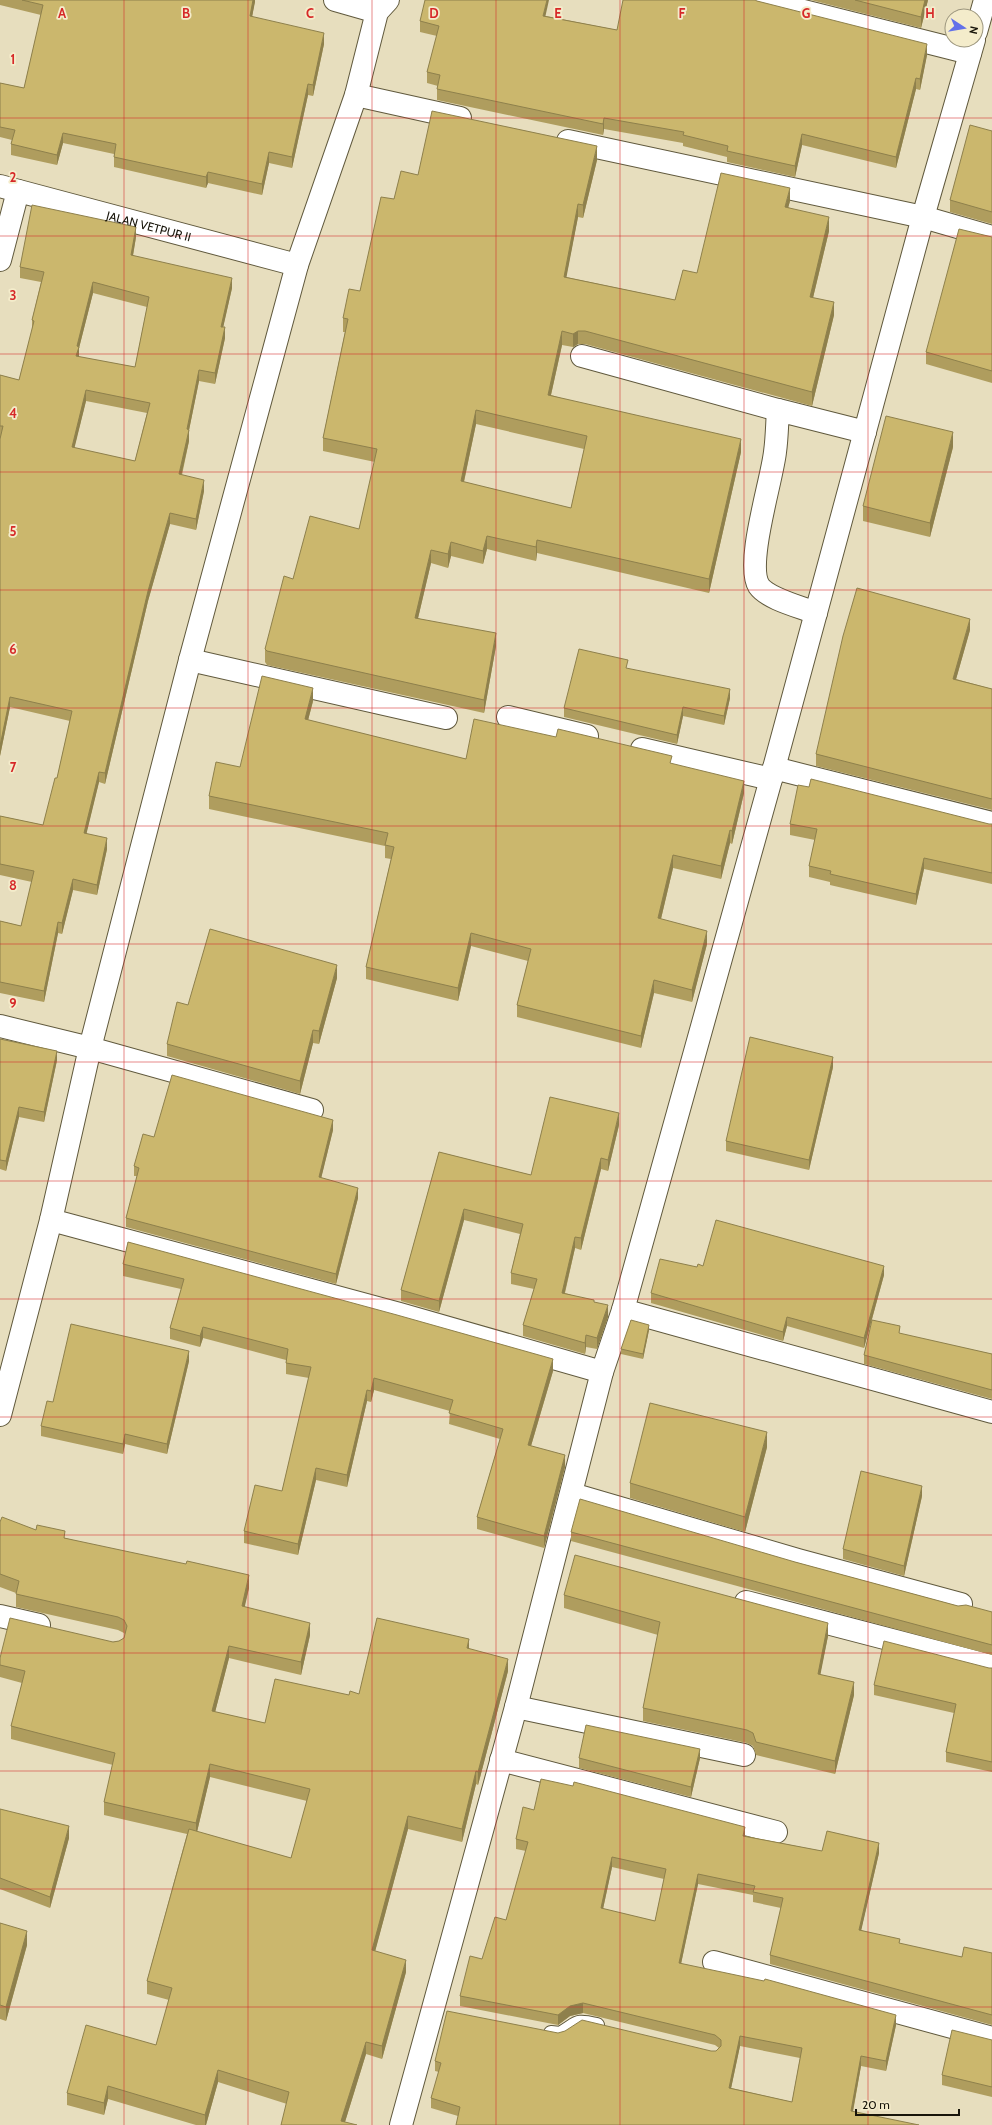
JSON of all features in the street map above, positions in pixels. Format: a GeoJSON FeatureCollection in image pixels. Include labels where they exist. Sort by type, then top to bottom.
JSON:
{"type":"FeatureCollection","features":[{"type":"Feature","properties":{"kind":"street"},"geometry":{"type":"LineString","coordinates":[[0,1415],[51,1220],[90,1048],[190,660],[297,265],[356,95],[382,6],[335,0]]}},
{"type":"Feature","properties":{"kind":"street"},"geometry":{"type":"LineString","coordinates":[[760,0],[944,40]]}},
{"type":"Feature","properties":{"kind":"street"},"geometry":{"type":"LineString","coordinates":[[401,2125],[440,2011],[501,1760],[516,1707],[566,1553],[572,1494],[602,1372],[623,1310],[773,774],[923,217],[971,48]]}},
{"type":"Feature","properties":{"kind":"street"},"geometry":{"type":"LineString","coordinates":[[356,95],[480,122]]}},
{"type":"Feature","properties":{"kind":"street"},"geometry":{"type":"LineString","coordinates":[[550,137],[923,217],[992,237]]}},
{"type":"Feature","properties":{"kind":"street"},"geometry":{"type":"LineString","coordinates":[[0,260],[9,188]]}},
{"type":"Feature","properties":{"kind":"street","name":"JALAN VETPUR II"},"geometry":{"type":"LineString","coordinates":[[9,188],[297,265]]}},
{"type":"Feature","properties":{"kind":"street"},"geometry":{"type":"LineString","coordinates":[[582,356],[778,410],[865,432]]}},
{"type":"Feature","properties":{"kind":"street"},"geometry":{"type":"LineString","coordinates":[[778,410],[775,453],[758,538],[755,570],[756,579],[765,592],[816,613]]}},
{"type":"Feature","properties":{"kind":"street"},"geometry":{"type":"LineString","coordinates":[[190,660],[446,718]]}},
{"type":"Feature","properties":{"kind":"street"},"geometry":{"type":"LineString","coordinates":[[508,717],[616,743],[773,774],[992,823]]}},
{"type":"Feature","properties":{"kind":"street"},"geometry":{"type":"LineString","coordinates":[[0,1026],[90,1048],[312,1110]]}},
{"type":"Feature","properties":{"kind":"street"},"geometry":{"type":"LineString","coordinates":[[51,1220],[400,1314],[602,1372]]}},
{"type":"Feature","properties":{"kind":"street"},"geometry":{"type":"LineString","coordinates":[[623,1310],[992,1412]]}},
{"type":"Feature","properties":{"kind":"street"},"geometry":{"type":"LineString","coordinates":[[572,1494],[798,1560],[961,1604]]}},
{"type":"Feature","properties":{"kind":"street"},"geometry":{"type":"LineString","coordinates":[[725,1597],[992,1666]]}},
{"type":"Feature","properties":{"kind":"street"},"geometry":{"type":"LineString","coordinates":[[0,1616],[61,1630]]}},
{"type":"Feature","properties":{"kind":"street"},"geometry":{"type":"LineString","coordinates":[[516,1707],[744,1755]]}},
{"type":"Feature","properties":{"kind":"street"},"geometry":{"type":"LineString","coordinates":[[501,1760],[776,1832]]}},
{"type":"Feature","properties":{"kind":"street"},"geometry":{"type":"LineString","coordinates":[[714,1962],[992,2038]]}},
{"type":"Feature","properties":{"kind":"lane"},"geometry":{"type":"LineString","coordinates":[[538,2030],[560,2034],[573,2024],[581,2021],[609,2028]]}},
{"type":"Feature","properties":{"kind":"building"},"geometry":{"type":"Polygon","coordinates":[[[22,0],[253,0],[250,16],[324,33],[313,85],[308,84],[292,157],[269,152],[262,184],[208,172],[206,177],[114,157],[116,144],[63,133],[57,155],[11,144],[15,130],[0,127],[0,83],[24,88],[43,5],[22,0]]]}},
{"type":"Feature","properties":{"kind":"building"},"geometry":{"type":"Polygon","coordinates":[[[425,0],[547,0],[543,16],[617,30],[623,0],[755,0],[927,44],[920,79],[916,78],[896,157],[802,134],[795,166],[727,151],[728,146],[683,135],[684,132],[604,118],[603,124],[437,89],[440,75],[427,72],[439,26],[420,21],[425,0]]]}},
{"type":"Feature","properties":{"kind":"building"},"geometry":{"type":"Polygon","coordinates":[[[855,0],[925,0],[921,17],[855,0]]]}},
{"type":"Feature","properties":{"kind":"building"},"geometry":{"type":"Polygon","coordinates":[[[432,111],[597,146],[583,205],[578,204],[564,277],[675,300],[683,270],[697,273],[721,173],[790,188],[785,207],[829,217],[810,297],[834,302],[812,392],[585,331],[578,331],[573,334],[562,331],[548,395],[741,439],[709,579],[537,540],[536,547],[487,536],[483,551],[451,542],[448,554],[431,550],[415,618],[496,633],[484,700],[267,651],[265,649],[284,576],[293,579],[310,516],[359,529],[377,449],[323,438],[348,319],[343,318],[349,289],[360,291],[381,197],[394,199],[401,171],[418,175],[432,111]],[[476,410],[461,481],[571,508],[587,436],[476,410]]]}},
{"type":"Feature","properties":{"kind":"building"},"geometry":{"type":"Polygon","coordinates":[[[970,125],[992,131],[992,212],[950,200],[970,125]]]}},
{"type":"Feature","properties":{"kind":"building"},"geometry":{"type":"Polygon","coordinates":[[[32,205],[136,227],[131,255],[232,278],[221,327],[225,327],[215,373],[199,370],[187,429],[189,430],[179,474],[204,480],[196,519],[170,513],[148,591],[105,773],[99,772],[84,833],[107,838],[97,885],[73,879],[62,923],[58,922],[44,991],[0,982],[0,921],[21,926],[34,871],[0,864],[0,816],[43,825],[55,778],[57,778],[72,711],[10,697],[0,746],[0,439],[3,426],[0,426],[0,375],[19,380],[34,321],[32,320],[44,272],[20,267],[32,205]],[[93,282],[77,346],[79,347],[76,356],[135,367],[149,297],[93,282]],[[86,390],[72,447],[135,461],[150,403],[86,390]]]}},
{"type":"Feature","properties":{"kind":"building"},"geometry":{"type":"Polygon","coordinates":[[[959,229],[992,237],[992,371],[926,352],[959,229]]]}},
{"type":"Feature","properties":{"kind":"building"},"geometry":{"type":"Polygon","coordinates":[[[886,416],[953,432],[930,523],[863,506],[886,416]]]}},
{"type":"Feature","properties":{"kind":"building"},"geometry":{"type":"Polygon","coordinates":[[[857,588],[970,619],[953,679],[992,689],[992,799],[816,754],[843,636],[857,588]]]}},
{"type":"Feature","properties":{"kind":"building"},"geometry":{"type":"Polygon","coordinates":[[[579,649],[628,660],[626,668],[730,689],[724,716],[683,707],[677,735],[564,708],[579,649]]]}},
{"type":"Feature","properties":{"kind":"building"},"geometry":{"type":"Polygon","coordinates":[[[262,676],[313,688],[305,719],[466,759],[474,719],[556,737],[558,729],[672,756],[670,763],[744,781],[732,831],[730,830],[721,866],[673,855],[658,918],[707,931],[692,990],[654,980],[641,1036],[517,1005],[531,949],[471,933],[458,988],[366,967],[394,847],[385,845],[388,833],[209,796],[216,762],[240,767],[262,676]]]}},
{"type":"Feature","properties":{"kind":"building"},"geometry":{"type":"Polygon","coordinates":[[[811,779],[992,824],[992,873],[924,858],[916,894],[830,874],[831,871],[809,866],[817,829],[790,824],[798,785],[809,787],[811,779]]]}},
{"type":"Feature","properties":{"kind":"building"},"geometry":{"type":"Polygon","coordinates":[[[210,929],[337,965],[319,1031],[313,1030],[300,1081],[167,1044],[177,1002],[188,1005],[210,929]]]}},
{"type":"Feature","properties":{"kind":"building"},"geometry":{"type":"Polygon","coordinates":[[[750,1037],[833,1057],[809,1160],[726,1141],[750,1037]]]}},
{"type":"Feature","properties":{"kind":"building"},"geometry":{"type":"Polygon","coordinates":[[[0,1039],[57,1051],[44,1112],[19,1107],[6,1161],[0,1160],[0,1039]]]}},
{"type":"Feature","properties":{"kind":"building"},"geometry":{"type":"Polygon","coordinates":[[[172,1075],[333,1120],[319,1177],[358,1188],[336,1274],[126,1218],[139,1168],[134,1166],[143,1134],[154,1137],[172,1075]]]}},
{"type":"Feature","properties":{"kind":"building"},"geometry":{"type":"Polygon","coordinates":[[[550,1097],[619,1113],[608,1160],[601,1158],[581,1238],[575,1237],[562,1293],[594,1300],[594,1302],[608,1305],[597,1338],[586,1335],[585,1343],[523,1325],[537,1279],[511,1273],[523,1224],[464,1209],[439,1301],[401,1290],[439,1152],[531,1175],[550,1097]]]}},
{"type":"Feature","properties":{"kind":"building"},"geometry":{"type":"Polygon","coordinates":[[[716,1220],[884,1266],[864,1338],[787,1317],[783,1332],[651,1293],[660,1259],[697,1267],[698,1264],[703,1266],[716,1220]]]}},
{"type":"Feature","properties":{"kind":"building"},"geometry":{"type":"Polygon","coordinates":[[[128,1242],[553,1359],[528,1445],[565,1455],[544,1536],[477,1517],[503,1429],[449,1413],[453,1400],[374,1378],[371,1391],[367,1390],[347,1475],[316,1468],[298,1544],[244,1531],[255,1485],[282,1491],[311,1367],[286,1363],[288,1349],[203,1327],[200,1336],[170,1328],[184,1279],[123,1264],[128,1242]]]}},
{"type":"Feature","properties":{"kind":"building"},"geometry":{"type":"Polygon","coordinates":[[[631,1320],[649,1325],[643,1354],[621,1349],[631,1320]]]}},
{"type":"Feature","properties":{"kind":"building"},"geometry":{"type":"Polygon","coordinates":[[[872,1320],[900,1326],[899,1333],[992,1354],[992,1390],[864,1355],[872,1320]]]}},
{"type":"Feature","properties":{"kind":"building"},"geometry":{"type":"Polygon","coordinates":[[[71,1324],[189,1351],[167,1444],[125,1434],[123,1444],[41,1426],[47,1401],[53,1402],[71,1324]]]}},
{"type":"Feature","properties":{"kind":"building"},"geometry":{"type":"Polygon","coordinates":[[[650,1403],[767,1432],[745,1517],[630,1483],[650,1403]]]}},
{"type":"Feature","properties":{"kind":"building"},"geometry":{"type":"Polygon","coordinates":[[[861,1471],[922,1486],[904,1566],[843,1549],[861,1471]]]}},
{"type":"Feature","properties":{"kind":"building"},"geometry":{"type":"Polygon","coordinates":[[[580,1499],[795,1562],[958,1606],[966,1605],[992,1612],[992,1645],[571,1532],[580,1499]]]}},
{"type":"Feature","properties":{"kind":"building"},"geometry":{"type":"Polygon","coordinates":[[[2,1517],[36,1530],[37,1525],[65,1531],[64,1538],[186,1564],[187,1561],[249,1575],[242,1606],[310,1623],[301,1662],[229,1646],[212,1711],[265,1723],[275,1679],[349,1695],[350,1691],[359,1694],[377,1618],[469,1639],[467,1648],[508,1659],[478,1772],[476,1771],[462,1829],[408,1816],[372,1950],[406,1960],[382,2046],[366,2042],[341,2121],[357,2125],[281,2125],[289,2092],[218,2070],[205,2115],[108,2086],[104,2103],[67,2093],[86,2025],[156,2045],[172,1988],[147,1981],[189,1829],[291,1858],[310,1789],[210,1764],[196,1823],[104,1802],[115,1753],[11,1726],[25,1671],[0,1665],[0,1658],[10,1618],[113,1642],[124,1638],[127,1626],[124,1620],[118,1617],[16,1594],[19,1581],[0,1574],[0,1522],[2,1517]]]}},
{"type":"Feature","properties":{"kind":"building"},"geometry":{"type":"Polygon","coordinates":[[[575,1555],[828,1623],[818,1674],[854,1682],[835,1761],[756,1742],[753,1733],[747,1730],[643,1708],[660,1622],[564,1595],[575,1555]]]}},
{"type":"Feature","properties":{"kind":"building"},"geometry":{"type":"Polygon","coordinates":[[[884,1641],[992,1668],[992,1762],[946,1752],[956,1704],[874,1685],[884,1641]]]}},
{"type":"Feature","properties":{"kind":"building"},"geometry":{"type":"Polygon","coordinates":[[[586,1725],[700,1749],[691,1787],[579,1758],[586,1725]]]}},
{"type":"Feature","properties":{"kind":"building"},"geometry":{"type":"Polygon","coordinates":[[[541,1779],[573,1786],[574,1782],[745,1827],[743,1836],[822,1851],[827,1831],[879,1843],[859,1930],[900,1939],[899,1943],[962,1957],[964,1947],[992,1953],[992,2015],[770,1955],[783,1898],[753,1892],[755,1886],[698,1874],[679,1963],[764,1981],[765,1979],[896,2015],[886,2061],[861,2056],[851,2111],[919,2125],[456,2125],[460,2107],[431,2098],[441,2063],[435,2061],[447,2011],[558,2033],[565,2031],[582,2020],[711,2051],[716,2051],[721,2046],[721,2040],[715,2035],[583,2003],[570,2006],[558,2015],[460,1996],[470,1956],[482,1959],[495,1917],[506,1920],[528,1842],[516,1839],[523,1807],[534,1810],[541,1779]],[[612,1857],[601,1908],[655,1921],[666,1869],[612,1857]],[[740,2036],[729,2088],[792,2102],[802,2048],[740,2036]]]}},
{"type":"Feature","properties":{"kind":"building"},"geometry":{"type":"Polygon","coordinates":[[[0,1809],[69,1826],[50,1897],[0,1878],[0,1809]]]}},
{"type":"Feature","properties":{"kind":"building"},"geometry":{"type":"Polygon","coordinates":[[[0,1923],[27,1931],[6,2007],[0,2005],[0,1923]]]}},
{"type":"Feature","properties":{"kind":"building"},"geometry":{"type":"Polygon","coordinates":[[[952,2030],[992,2040],[992,2087],[942,2075],[952,2030]]]}}]}
